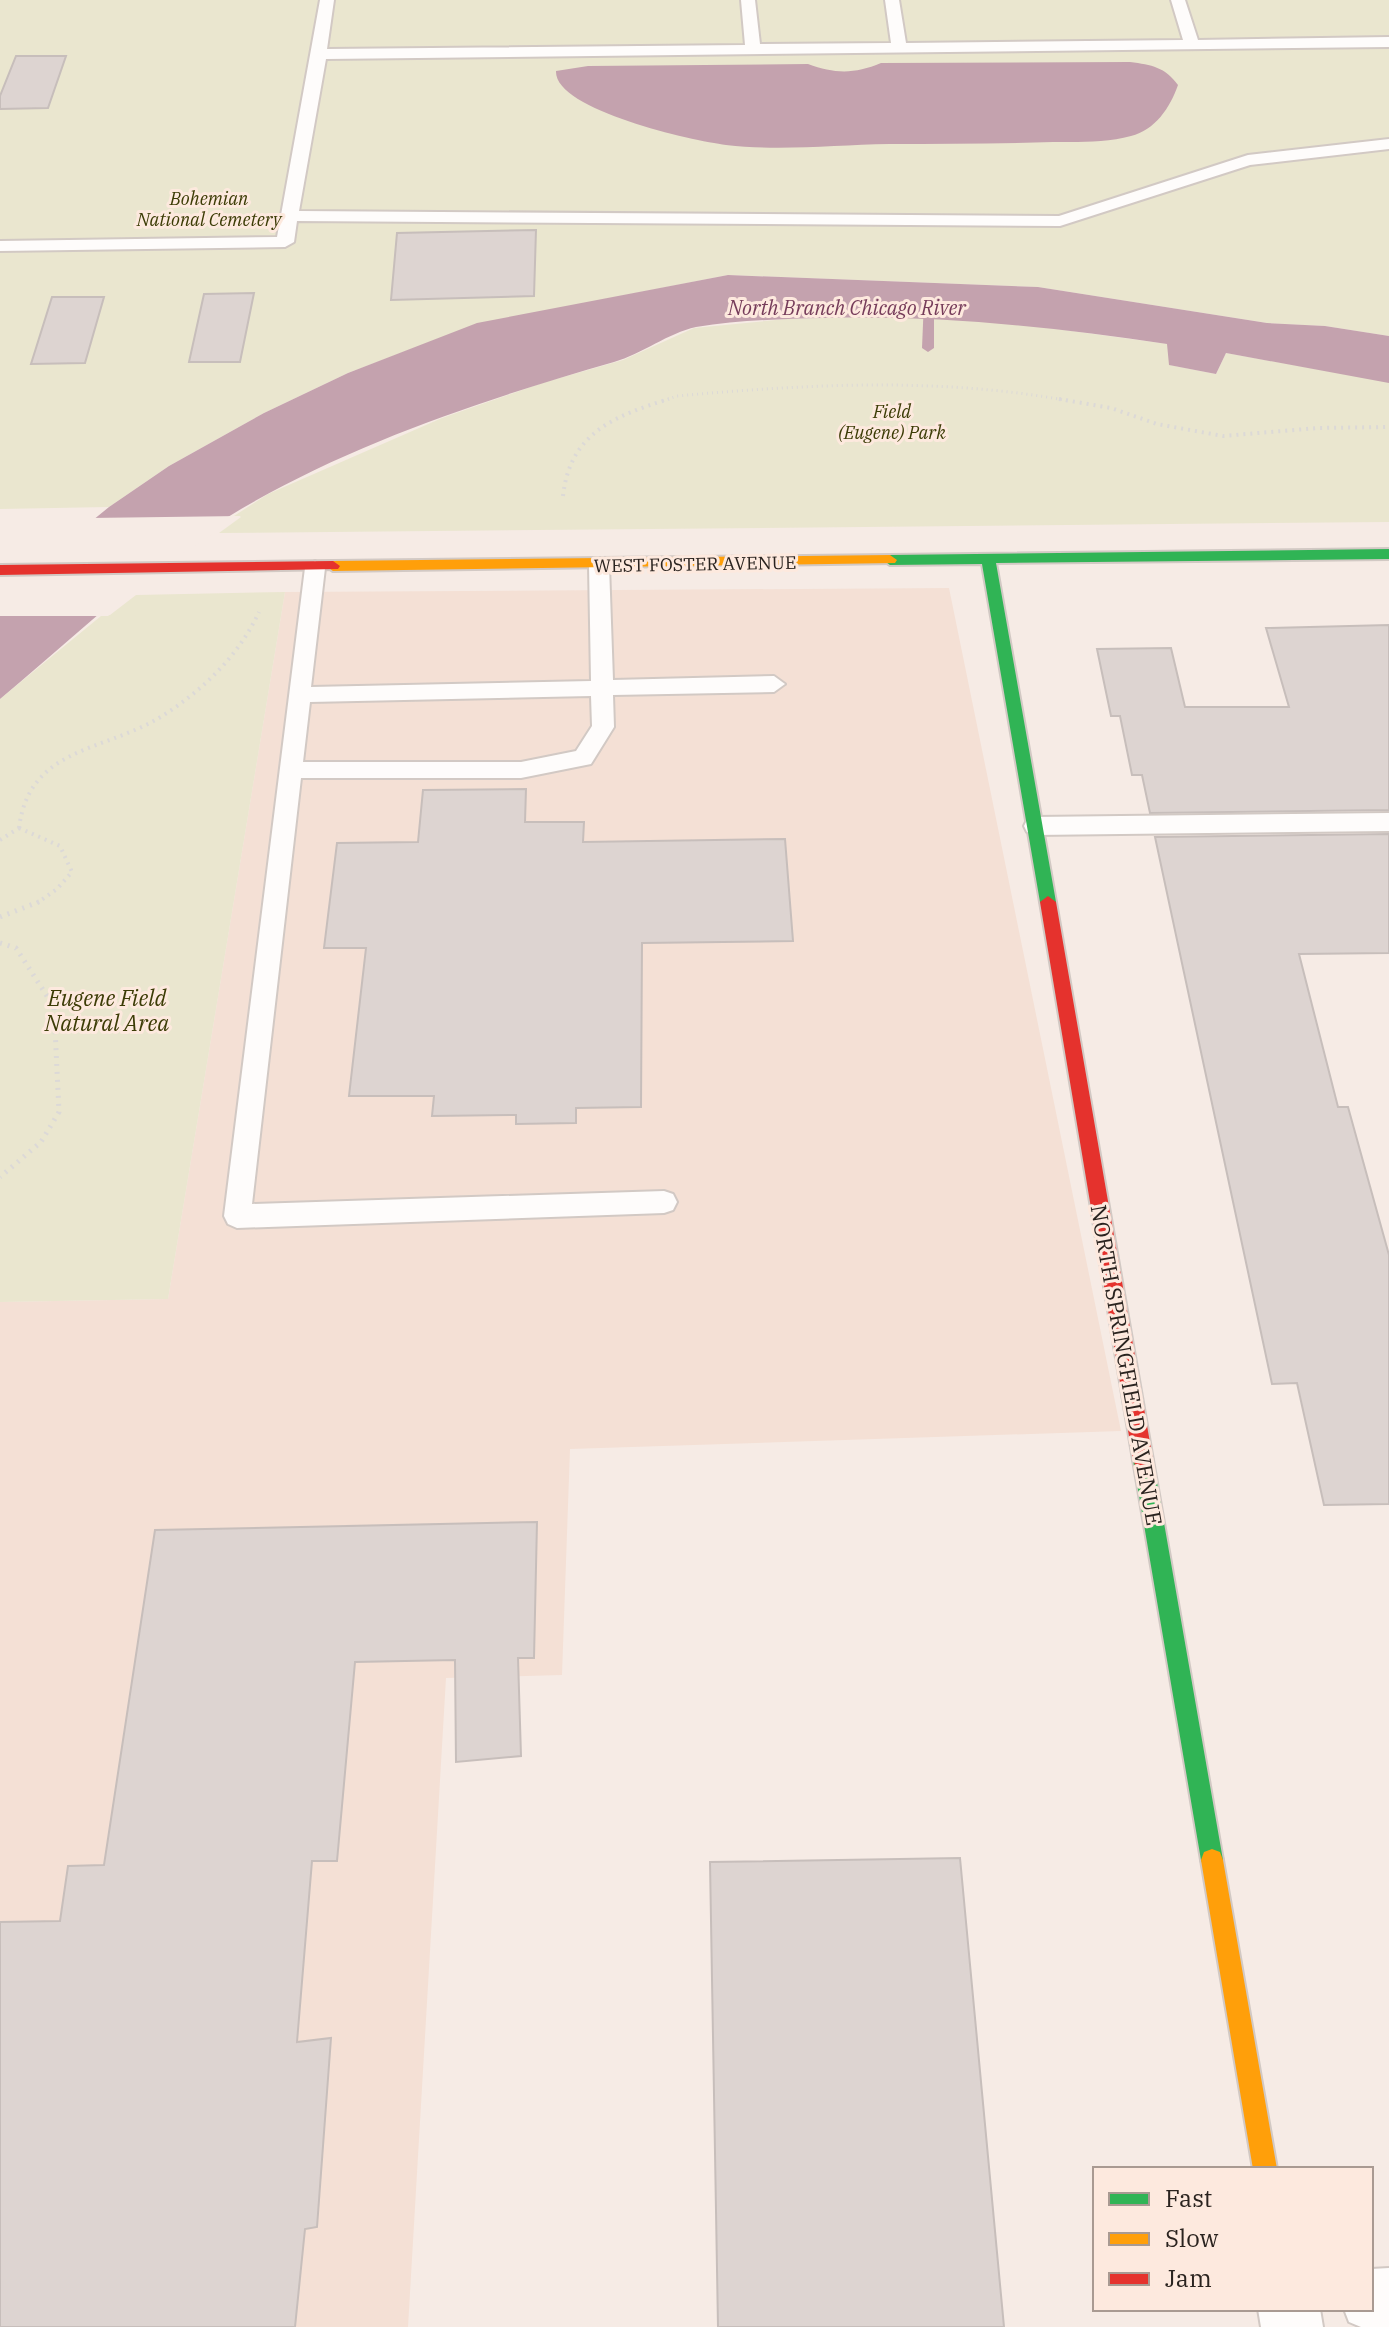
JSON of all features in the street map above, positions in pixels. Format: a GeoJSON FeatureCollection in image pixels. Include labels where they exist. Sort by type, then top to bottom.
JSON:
{"type":"FeatureCollection","features":[{"type":"Feature","properties":{"kind":"main road","name":"WEST FOSTER AVENUE"},"geometry":{"type":"LineString","coordinates":[[0,570],[1389,554]]}},
{"type":"Feature","properties":{"kind":"main road","name":"NORTH SPRINGFIELD AVENUE"},"geometry":{"type":"LineString","coordinates":[[989,561],[1265,2167]]}},
{"type":"Feature","properties":{"kind":"lane"},"geometry":{"type":"LineString","coordinates":[[0,246],[285,242],[327,0]]}},
{"type":"Feature","properties":{"kind":"lane"},"geometry":{"type":"LineString","coordinates":[[748,0],[753,48]]}},
{"type":"Feature","properties":{"kind":"lane"},"geometry":{"type":"LineString","coordinates":[[892,0],[899,48]]}},
{"type":"Feature","properties":{"kind":"lane"},"geometry":{"type":"LineString","coordinates":[[1178,0],[1192,44]]}},
{"type":"Feature","properties":{"kind":"lane"},"geometry":{"type":"LineString","coordinates":[[319,54],[1389,42]]}},
{"type":"Feature","properties":{"kind":"lane"},"geometry":{"type":"LineString","coordinates":[[289,216],[1060,221],[1248,160],[1389,144]]}},
{"type":"Feature","properties":{"kind":"lane"},"geometry":{"type":"LineString","coordinates":[[292,770],[521,770],[583,758],[603,727],[599,565]]}},
{"type":"Feature","properties":{"kind":"lane"},"geometry":{"type":"LineString","coordinates":[[315,568],[237,1216],[664,1202]]}},
{"type":"Feature","properties":{"kind":"lane"},"geometry":{"type":"LineString","coordinates":[[300,695],[774,684]]}},
{"type":"Feature","properties":{"kind":"lane"},"geometry":{"type":"LineString","coordinates":[[1035,826],[1389,822]]}},
{"type":"Feature","properties":{"kind":"path"},"geometry":{"type":"LineString","coordinates":[[563,496],[566,470],[575,451],[603,426],[636,409],[677,396],[752,389],[837,383],[932,384],[1017,391],[1111,408],[1157,424],[1223,436],[1318,428],[1389,427]]}},
{"type":"Feature","properties":{"kind":"path"},"geometry":{"type":"LineString","coordinates":[[19,828],[18,805],[35,781],[75,751],[157,719],[192,694],[230,658],[252,629],[261,607]]}},
{"type":"Feature","properties":{"kind":"path"},"geometry":{"type":"LineString","coordinates":[[0,840],[19,828]]}},
{"type":"Feature","properties":{"kind":"path"},"geometry":{"type":"LineString","coordinates":[[0,917],[31,908],[59,892],[72,872],[67,852],[52,839],[19,828]]}},
{"type":"Feature","properties":{"kind":"path"},"geometry":{"type":"LineString","coordinates":[[0,943],[16,948],[54,1007],[59,1058],[59,1112],[41,1142],[0,1177]]}},
{"type":"Feature","properties":{"kind":"shaded area"},"geometry":{"type":"Polygon","coordinates":[[[949,588],[1121,1431],[570,1449],[562,1675],[446,1678],[408,2327],[0,2327],[0,1302],[168,1299],[285,592],[949,588]]]}},
{"type":"Feature","properties":{"kind":"green space","name":"Bohemian National Cemetery"},"geometry":{"type":"Polygon","coordinates":[[[0,0],[1389,0],[1389,336],[1325,326],[1267,323],[1038,287],[728,275],[477,324],[348,373],[264,413],[169,466],[109,507],[0,509],[0,0]]]}},
{"type":"Feature","properties":{"kind":"green space","name":"Field (Eugene) Park"},"geometry":{"type":"Polygon","coordinates":[[[895,316],[1013,323],[1168,344],[1170,365],[1216,374],[1226,353],[1389,382],[1389,522],[219,533],[241,517],[234,516],[268,494],[442,418],[542,383],[623,360],[694,328],[786,319],[895,316]]]}},
{"type":"Feature","properties":{"kind":"green space","name":"Eugene Field Natural Area"},"geometry":{"type":"Polygon","coordinates":[[[285,592],[168,1299],[0,1302],[0,699],[101,616],[110,615],[136,595],[285,592]]]}},
{"type":"Feature","properties":{"kind":"water"},"geometry":{"type":"Polygon","coordinates":[[[1130,62],[1157,68],[1178,85],[1160,117],[1147,129],[1131,136],[1092,142],[786,148],[726,145],[628,121],[577,98],[561,85],[556,71],[588,66],[808,64],[845,71],[881,63],[1130,62]]]}},
{"type":"Feature","properties":{"kind":"water","name":"North Branch Chicago River"},"geometry":{"type":"Polygon","coordinates":[[[728,275],[1038,287],[1267,323],[1325,326],[1389,336],[1389,383],[1226,353],[1216,374],[1169,365],[1167,344],[996,324],[910,318],[824,318],[744,321],[696,327],[624,358],[497,398],[378,442],[264,496],[161,563],[0,699],[0,596],[109,507],[169,466],[264,413],[348,373],[477,323],[728,275]]]}},
{"type":"Feature","properties":{"kind":"pier"},"geometry":{"type":"Polygon","coordinates":[[[241,516],[165,565],[108,616],[0,616],[0,591],[89,518],[241,516]]]}},
{"type":"Feature","properties":{"kind":"building"},"geometry":{"type":"Polygon","coordinates":[[[16,56],[66,56],[48,108],[0,109],[0,96],[16,56]]]}},
{"type":"Feature","properties":{"kind":"building"},"geometry":{"type":"Polygon","coordinates":[[[536,230],[534,296],[391,300],[397,233],[536,230]]]}},
{"type":"Feature","properties":{"kind":"building"},"geometry":{"type":"Polygon","coordinates":[[[254,293],[240,362],[189,362],[204,294],[254,293]]]}},
{"type":"Feature","properties":{"kind":"building"},"geometry":{"type":"Polygon","coordinates":[[[52,297],[104,297],[85,363],[31,364],[52,297]]]}},
{"type":"Feature","properties":{"kind":"building"},"geometry":{"type":"Polygon","coordinates":[[[1389,625],[1389,810],[1150,813],[1142,775],[1132,775],[1120,716],[1111,716],[1097,649],[1171,648],[1185,707],[1289,707],[1266,628],[1389,625]]]}},
{"type":"Feature","properties":{"kind":"building"},"geometry":{"type":"Polygon","coordinates":[[[526,789],[525,822],[584,822],[583,842],[785,839],[793,941],[642,943],[641,1107],[576,1108],[576,1123],[516,1124],[516,1115],[432,1116],[434,1096],[349,1096],[366,948],[324,948],[337,843],[418,842],[423,790],[526,789]]]}},
{"type":"Feature","properties":{"kind":"building"},"geometry":{"type":"Polygon","coordinates":[[[1389,834],[1389,953],[1299,954],[1338,1107],[1348,1107],[1389,1255],[1389,1504],[1324,1505],[1297,1383],[1272,1384],[1155,837],[1389,834]]]}},
{"type":"Feature","properties":{"kind":"building"},"geometry":{"type":"Polygon","coordinates":[[[537,1522],[534,1658],[518,1658],[521,1756],[456,1762],[455,1660],[355,1662],[337,1861],[312,1861],[297,2042],[331,2038],[317,2227],[305,2229],[295,2327],[0,2327],[0,1922],[60,1921],[68,1866],[104,1865],[155,1530],[537,1522]]]}},
{"type":"Feature","properties":{"kind":"building"},"geometry":{"type":"Polygon","coordinates":[[[960,1858],[1004,2327],[718,2327],[710,1862],[960,1858]]]}},
{"type":"Feature","properties":{"kind":"waterway","name":"North Branch Chicago River"},"geometry":{"type":"LineString","coordinates":[[928,303],[928,348]]}},
{"type":"Feature","properties":{"kind":"traffic: fast"},"geometry":{"type":"LineString","coordinates":[[890,560],[1389,554]]}},
{"type":"Feature","properties":{"kind":"traffic: fast"},"geometry":{"type":"LineString","coordinates":[[989,561],[1048,902]]}},
{"type":"Feature","properties":{"kind":"traffic: fast"},"geometry":{"type":"LineString","coordinates":[[1143,1460],[1212,1860]]}},
{"type":"Feature","properties":{"kind":"traffic: slow"},"geometry":{"type":"LineString","coordinates":[[333,566],[890,560]]}},
{"type":"Feature","properties":{"kind":"traffic: slow"},"geometry":{"type":"LineString","coordinates":[[1212,1860],[1265,2167]]}},
{"type":"Feature","properties":{"kind":"traffic: jam"},"geometry":{"type":"LineString","coordinates":[[0,570],[333,566]]}},
{"type":"Feature","properties":{"kind":"traffic: jam"},"geometry":{"type":"LineString","coordinates":[[1048,902],[1143,1460]]}}]}
